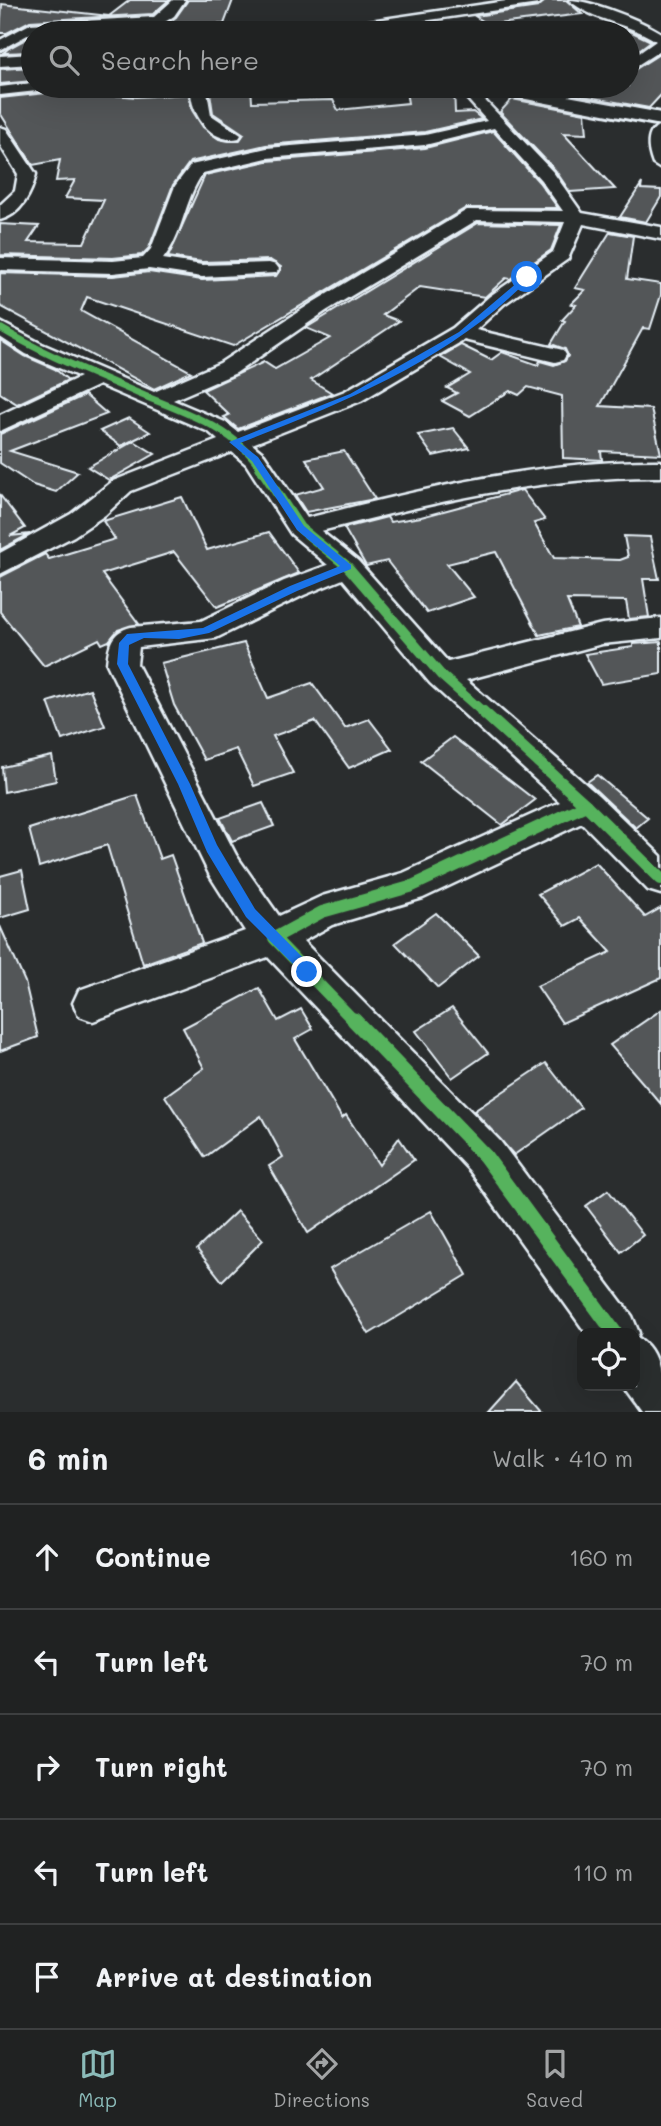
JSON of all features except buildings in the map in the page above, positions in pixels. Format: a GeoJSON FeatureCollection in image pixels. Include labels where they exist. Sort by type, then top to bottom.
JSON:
{"type":"FeatureCollection","features":[{"type":"Feature","properties":{"kind":"street"},"geometry":{"type":"LineString","coordinates":[[157,21],[169,13],[179,0]]}},
{"type":"Feature","properties":{"kind":"street"},"geometry":{"type":"LineString","coordinates":[[413,21],[538,0]]}},
{"type":"Feature","properties":{"kind":"street"},"geometry":{"type":"LineString","coordinates":[[575,0],[626,21]]}},
{"type":"Feature","properties":{"kind":"street"},"geometry":{"type":"LineString","coordinates":[[640,23],[660,21]]}},
{"type":"Feature","properties":{"kind":"street"},"geometry":{"type":"LineString","coordinates":[[640,28],[661,39]]}},
{"type":"Feature","properties":{"kind":"street"},"geometry":{"type":"LineString","coordinates":[[0,46],[21,33]]}},
{"type":"Feature","properties":{"kind":"street"},"geometry":{"type":"LineString","coordinates":[[640,59],[661,44]]}},
{"type":"Feature","properties":{"kind":"street"},"geometry":{"type":"LineString","coordinates":[[0,61],[21,60]]}},
{"type":"Feature","properties":{"kind":"street"},"geometry":{"type":"LineString","coordinates":[[0,91],[21,89]]}},
{"type":"Feature","properties":{"kind":"street"},"geometry":{"type":"LineString","coordinates":[[199,98],[202,117],[233,135]]}},
{"type":"Feature","properties":{"kind":"street"},"geometry":{"type":"LineString","coordinates":[[474,98],[496,123],[508,131],[547,176],[576,217]]}},
{"type":"Feature","properties":{"kind":"street"},"geometry":{"type":"LineString","coordinates":[[554,98],[661,120]]}},
{"type":"Feature","properties":{"kind":"street"},"geometry":{"type":"LineString","coordinates":[[149,263],[160,250],[184,186],[197,169],[267,153],[425,140],[496,123]]}},
{"type":"Feature","properties":{"kind":"street"},"geometry":{"type":"LineString","coordinates":[[661,130],[655,147],[661,164]]}},
{"type":"Feature","properties":{"kind":"street"},"geometry":{"type":"LineString","coordinates":[[0,132],[27,174],[23,194],[0,215]]}},
{"type":"Feature","properties":{"kind":"street"},"geometry":{"type":"LineString","coordinates":[[156,399],[228,368],[319,307],[419,250],[466,217],[485,214],[576,217],[661,233]]}},
{"type":"Feature","properties":{"kind":"street"},"geometry":{"type":"LineString","coordinates":[[0,565],[54,535],[122,486],[353,396],[461,333],[497,300],[561,255],[576,217]]}},
{"type":"Feature","properties":{"kind":"street"},"geometry":{"type":"LineString","coordinates":[[0,264],[113,267],[149,263],[202,271],[269,269]]}},
{"type":"Feature","properties":{"kind":"street"},"geometry":{"type":"LineString","coordinates":[[0,328],[34,349],[217,427],[255,459],[300,528],[348,567],[441,675],[586,805],[661,879]]}},
{"type":"Feature","properties":{"kind":"street"},"geometry":{"type":"LineString","coordinates":[[461,333],[555,355]]}},
{"type":"Feature","properties":{"kind":"street"},"geometry":{"type":"LineString","coordinates":[[0,424],[100,376]]}},
{"type":"Feature","properties":{"kind":"street"},"geometry":{"type":"LineString","coordinates":[[300,528],[541,474],[587,468],[661,468]]}},
{"type":"Feature","properties":{"kind":"street"},"geometry":{"type":"LineString","coordinates":[[348,567],[294,588],[206,631],[179,635],[131,636],[124,643],[122,664],[184,784],[211,848],[251,913],[485,1156],[611,1328]]}},
{"type":"Feature","properties":{"kind":"street"},"geometry":{"type":"LineString","coordinates":[[441,675],[601,634],[661,628]]}},
{"type":"Feature","properties":{"kind":"street"},"geometry":{"type":"LineString","coordinates":[[93,1003],[274,938],[322,912],[410,887],[586,805]]}},
{"type":"Feature","properties":{"kind":"street"},"geometry":{"type":"LineString","coordinates":[[640,1368],[661,1396]]}},
{"type":"Feature","properties":{"kind":"cycle path"},"geometry":{"type":"LineString","coordinates":[[0,328],[34,349],[217,427],[255,459],[300,528],[348,567],[441,675],[586,805],[661,879]]}},
{"type":"Feature","properties":{"kind":"cycle path"},"geometry":{"type":"LineString","coordinates":[[586,805],[410,887],[322,912],[274,938],[485,1156],[611,1328]]}},
{"type":"Feature","properties":{"kind":"route"},"geometry":{"type":"LineString","coordinates":[[307,972],[251,913],[211,848],[184,784],[122,664],[124,643],[131,636],[144,634],[179,635],[206,631],[294,588],[348,567],[300,528],[255,459],[233,442],[353,396],[461,333],[527,277]]}}]}
